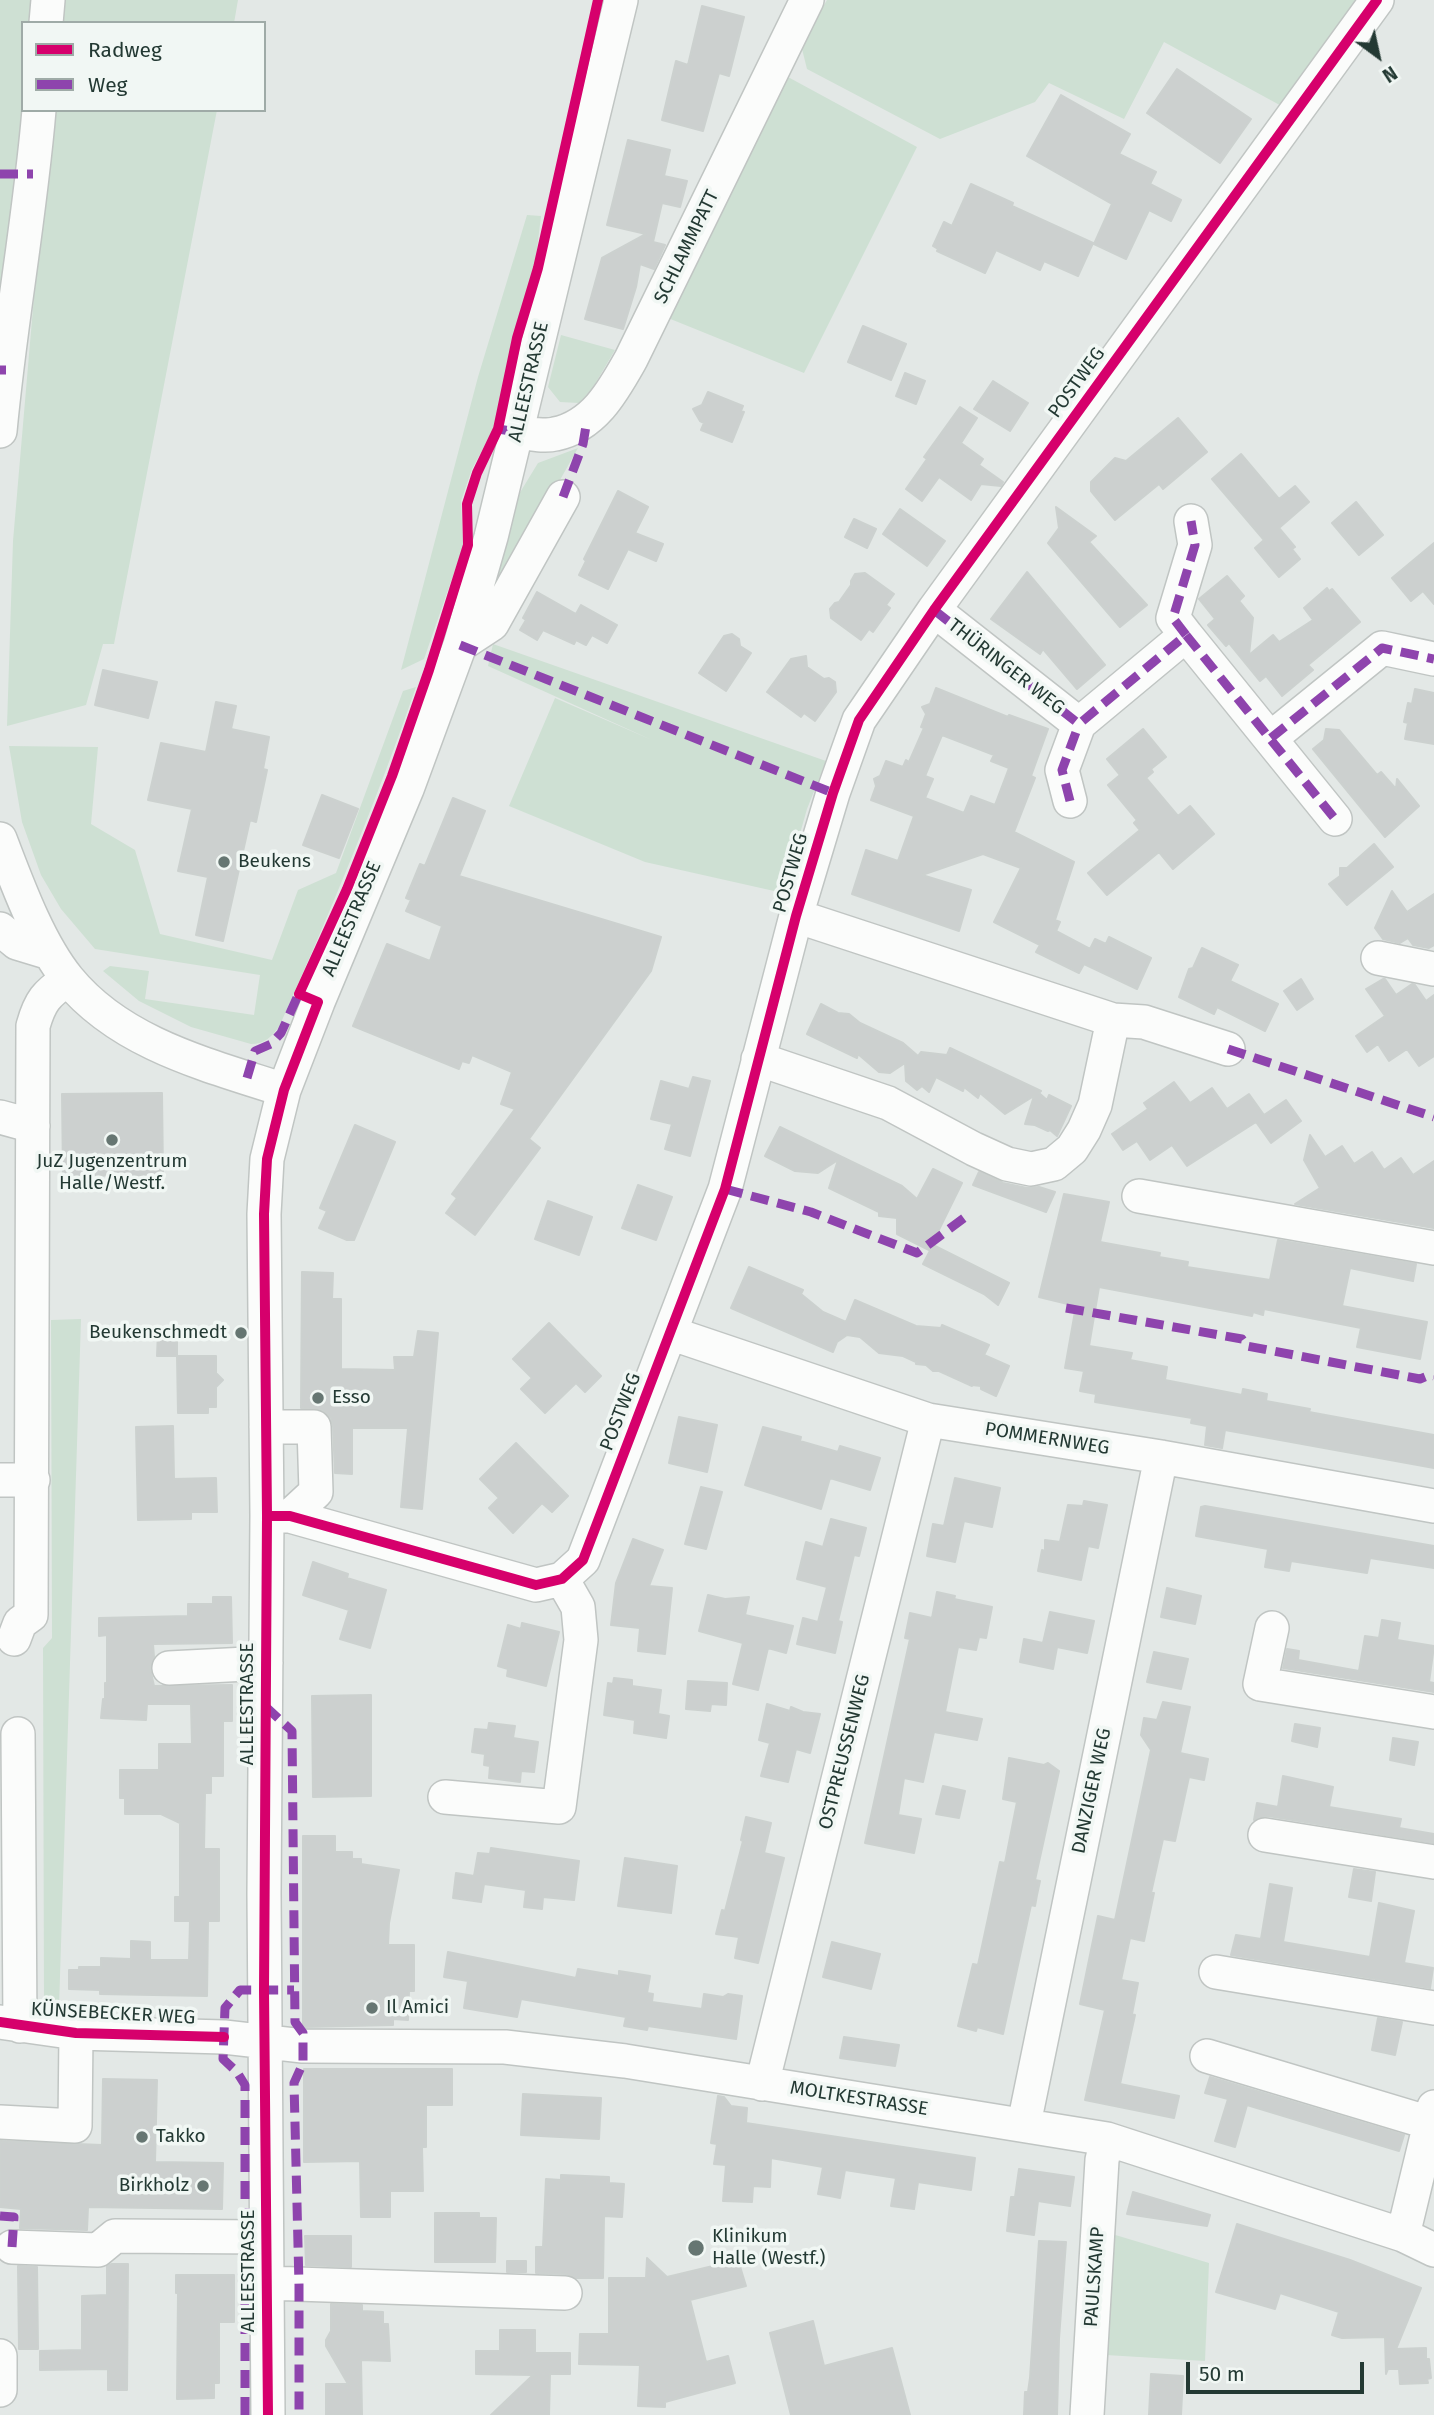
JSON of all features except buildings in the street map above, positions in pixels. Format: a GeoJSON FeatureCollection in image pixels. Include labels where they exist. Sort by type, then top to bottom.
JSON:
{"type":"FeatureCollection","features":[{"type":"Feature","properties":{"kind":"street"},"geometry":{"type":"LineString","coordinates":[[46,21],[48,0]]}},
{"type":"Feature","properties":{"kind":"street","name":"ALLEESTRASSE"},"geometry":{"type":"LineString","coordinates":[[268,2415],[266,1663],[278,1516],[266,1427],[264,1214],[267,1159],[284,1090],[407,789],[460,645],[491,537],[621,0]]}},
{"type":"Feature","properties":{"kind":"street","name":"SCHLAMMPATT"},"geometry":{"type":"LineString","coordinates":[[517,432],[555,435],[587,421],[611,395],[807,0]]}},
{"type":"Feature","properties":{"kind":"street","name":"POSTWEG"},"geometry":{"type":"LineString","coordinates":[[562,1579],[583,1560],[725,1189],[796,916],[833,793],[859,720],[934,610],[1377,0]]}},
{"type":"Feature","properties":{"kind":"street"},"geometry":{"type":"LineString","coordinates":[[0,430],[39,112]]}},
{"type":"Feature","properties":{"kind":"street"},"geometry":{"type":"LineString","coordinates":[[460,645],[492,624],[563,497]]}},
{"type":"Feature","properties":{"kind":"street"},"geometry":{"type":"LineString","coordinates":[[1191,521],[1195,545],[1173,618],[1335,819]]}},
{"type":"Feature","properties":{"kind":"street","name":"THÜRINGER WEG"},"geometry":{"type":"LineString","coordinates":[[934,610],[1079,724]]}},
{"type":"Feature","properties":{"kind":"street","name":"THÜRINGER WEG"},"geometry":{"type":"LineString","coordinates":[[1070,801],[1062,771],[1079,724],[1186,635]]}},
{"type":"Feature","properties":{"kind":"street"},"geometry":{"type":"LineString","coordinates":[[1271,738],[1382,648],[1434,659]]}},
{"type":"Feature","properties":{"kind":"street"},"geometry":{"type":"LineString","coordinates":[[0,839],[19,890],[59,966],[100,1012],[142,1040],[284,1090]]}},
{"type":"Feature","properties":{"kind":"street","name":"POSTWEG"},"geometry":{"type":"LineString","coordinates":[[796,916],[1113,1020],[1144,1022],[1228,1049]]}},
{"type":"Feature","properties":{"kind":"street"},"geometry":{"type":"LineString","coordinates":[[0,929],[17,943],[59,966]]}},
{"type":"Feature","properties":{"kind":"street"},"geometry":{"type":"LineString","coordinates":[[1378,958],[1434,969]]}},
{"type":"Feature","properties":{"kind":"street"},"geometry":{"type":"LineString","coordinates":[[14,1639],[20,1623],[31,1615],[33,1026],[59,966]]}},
{"type":"Feature","properties":{"kind":"street"},"geometry":{"type":"LineString","coordinates":[[758,1059],[888,1103],[974,1149],[1007,1164],[1031,1169],[1054,1164],[1072,1149],[1084,1130],[1094,1105],[1113,1020]]}},
{"type":"Feature","properties":{"kind":"street"},"geometry":{"type":"LineString","coordinates":[[0,1117],[33,1125]]}},
{"type":"Feature","properties":{"kind":"street"},"geometry":{"type":"LineString","coordinates":[[1139,1196],[1434,1248]]}},
{"type":"Feature","properties":{"kind":"street","name":"POMMERNWEG"},"geometry":{"type":"LineString","coordinates":[[670,1333],[928,1420],[1161,1457],[1434,1506]]}},
{"type":"Feature","properties":{"kind":"street","name":"OSTPREUSSENWEG"},"geometry":{"type":"LineString","coordinates":[[762,2084],[928,1420]]}},
{"type":"Feature","properties":{"kind":"street"},"geometry":{"type":"LineString","coordinates":[[266,1427],[314,1427],[316,1492],[278,1516]]}},
{"type":"Feature","properties":{"kind":"street","name":"DANZIGER WEG"},"geometry":{"type":"LineString","coordinates":[[1024,2124],[1161,1457]]}},
{"type":"Feature","properties":{"kind":"street"},"geometry":{"type":"LineString","coordinates":[[0,1480],[33,1480]]}},
{"type":"Feature","properties":{"kind":"street"},"geometry":{"type":"LineString","coordinates":[[278,1516],[536,1585],[562,1579],[578,1607],[581,1640],[559,1807],[445,1797]]}},
{"type":"Feature","properties":{"kind":"street"},"geometry":{"type":"LineString","coordinates":[[1272,1628],[1260,1684],[1434,1712]]}},
{"type":"Feature","properties":{"kind":"street"},"geometry":{"type":"LineString","coordinates":[[169,1668],[266,1663]]}},
{"type":"Feature","properties":{"kind":"street"},"geometry":{"type":"LineString","coordinates":[[10,2024],[18,1734]]}},
{"type":"Feature","properties":{"kind":"street"},"geometry":{"type":"LineString","coordinates":[[1265,1835],[1434,1862]]}},
{"type":"Feature","properties":{"kind":"street"},"geometry":{"type":"LineString","coordinates":[[1216,1972],[1434,2008]]}},
{"type":"Feature","properties":{"kind":"street","name":"KÜNSEBECKER WEG"},"geometry":{"type":"LineString","coordinates":[[10,2024],[76,2047],[224,2037],[266,2043]]}},
{"type":"Feature","properties":{"kind":"street","name":"MOLTKESTRASSE"},"geometry":{"type":"LineString","coordinates":[[266,2043],[303,2046],[505,2047],[625,2061],[1024,2124],[1107,2139],[1403,2235],[1434,2250]]}},
{"type":"Feature","properties":{"kind":"street"},"geometry":{"type":"LineString","coordinates":[[0,2122],[75,2126],[76,2047]]}},
{"type":"Feature","properties":{"kind":"street"},"geometry":{"type":"LineString","coordinates":[[1207,2056],[1432,2115],[1403,2235]]}},
{"type":"Feature","properties":{"kind":"street","name":"PAULSKAMP"},"geometry":{"type":"LineString","coordinates":[[1087,2415],[1102,2160],[1107,2139]]}},
{"type":"Feature","properties":{"kind":"street"},"geometry":{"type":"LineString","coordinates":[[12,2247],[98,2250],[115,2236],[267,2237]]}},
{"type":"Feature","properties":{"kind":"street","name":"ALLEESTRASSE"},"geometry":{"type":"LineString","coordinates":[[267,2283],[565,2292]]}},
{"type":"Feature","properties":{"kind":"street"},"geometry":{"type":"LineString","coordinates":[[0,2356],[0,2390]]}},
{"type":"Feature","properties":{"kind":"green space"},"geometry":{"type":"Polygon","coordinates":[[[0,0],[37,0],[35,21],[21,21],[21,112],[27,112],[0,316],[0,0]]]}},
{"type":"Feature","properties":{"kind":"green space"},"geometry":{"type":"Polygon","coordinates":[[[60,0],[238,0],[234,21],[58,21],[60,0]]]}},
{"type":"Feature","properties":{"kind":"green space"},"geometry":{"type":"Polygon","coordinates":[[[827,0],[1366,0],[1287,109],[1164,42],[1124,119],[1049,83],[1035,102],[940,139],[807,69],[801,45],[827,0]]]}},
{"type":"Feature","properties":{"kind":"green space"},"geometry":{"type":"Polygon","coordinates":[[[788,77],[917,147],[804,373],[668,318],[788,77]]]}},
{"type":"Feature","properties":{"kind":"green space"},"geometry":{"type":"Polygon","coordinates":[[[50,112],[217,112],[114,644],[103,644],[86,705],[7,726],[13,541],[50,112]]]}},
{"type":"Feature","properties":{"kind":"green space"},"geometry":{"type":"Polygon","coordinates":[[[527,215],[541,216],[535,266],[512,340],[494,428],[472,469],[461,501],[463,547],[424,659],[401,670],[478,377],[527,215]]]}},
{"type":"Feature","properties":{"kind":"green space"},"geometry":{"type":"Polygon","coordinates":[[[561,335],[615,350],[592,389],[579,403],[560,402],[548,387],[561,335]]]}},
{"type":"Feature","properties":{"kind":"green space"},"geometry":{"type":"Polygon","coordinates":[[[578,448],[480,622],[516,499],[538,463],[578,448]]]}},
{"type":"Feature","properties":{"kind":"green space"},"geometry":{"type":"Polygon","coordinates":[[[493,644],[826,761],[807,809],[783,893],[645,862],[509,806],[555,698],[652,740],[488,666],[493,644]]]}},
{"type":"Feature","properties":{"kind":"green space"},"geometry":{"type":"Polygon","coordinates":[[[416,687],[334,901],[279,1027],[270,1037],[260,1043],[251,1044],[191,1027],[139,1001],[103,971],[110,966],[149,971],[145,999],[254,1015],[260,975],[95,949],[61,909],[41,875],[22,822],[9,746],[98,747],[91,824],[135,850],[160,934],[272,960],[298,890],[336,873],[403,691],[416,687]]]}},
{"type":"Feature","properties":{"kind":"green space"},"geometry":{"type":"Polygon","coordinates":[[[81,1319],[59,2007],[44,2006],[43,1648],[52,1638],[51,1320],[81,1319]]]}},
{"type":"Feature","properties":{"kind":"green space"},"geometry":{"type":"Polygon","coordinates":[[[1112,2234],[1209,2263],[1205,2361],[1106,2355],[1112,2234]]]}},
{"type":"Feature","properties":{"kind":"marked path"},"geometry":{"type":"LineString","coordinates":[[0,174],[33,174]]}},
{"type":"Feature","properties":{"kind":"marked path"},"geometry":{"type":"LineString","coordinates":[[0,370],[6,370]]}},
{"type":"Feature","properties":{"kind":"marked path"},"geometry":{"type":"LineString","coordinates":[[563,497],[583,444],[587,420]]}},
{"type":"Feature","properties":{"kind":"marked path"},"geometry":{"type":"LineString","coordinates":[[498,429],[517,432]]}},
{"type":"Feature","properties":{"kind":"marked path"},"geometry":{"type":"LineString","coordinates":[[1186,635],[1173,618],[1195,545],[1191,521]]}},
{"type":"Feature","properties":{"kind":"marked path"},"geometry":{"type":"LineString","coordinates":[[934,610],[1079,724],[1186,635],[1335,819]]}},
{"type":"Feature","properties":{"kind":"marked path"},"geometry":{"type":"LineString","coordinates":[[460,645],[833,793]]}},
{"type":"Feature","properties":{"kind":"marked path"},"geometry":{"type":"LineString","coordinates":[[1271,738],[1382,648],[1434,659]]}},
{"type":"Feature","properties":{"kind":"marked path"},"geometry":{"type":"LineString","coordinates":[[1070,801],[1062,770],[1079,724]]}},
{"type":"Feature","properties":{"kind":"marked path"},"geometry":{"type":"LineString","coordinates":[[247,1078],[255,1051],[271,1044],[281,1033],[300,991]]}},
{"type":"Feature","properties":{"kind":"marked path"},"geometry":{"type":"LineString","coordinates":[[1228,1049],[1434,1117]]}},
{"type":"Feature","properties":{"kind":"marked path"},"geometry":{"type":"LineString","coordinates":[[725,1189],[811,1212],[917,1253],[964,1218]]}},
{"type":"Feature","properties":{"kind":"marked path"},"geometry":{"type":"LineString","coordinates":[[1066,1308],[1242,1339],[1247,1346],[1420,1379],[1434,1376]]}},
{"type":"Feature","properties":{"kind":"marked path"},"geometry":{"type":"LineString","coordinates":[[265,1706],[292,1731],[295,2022],[303,2033],[303,2063],[294,2083],[299,2415]]}},
{"type":"Feature","properties":{"kind":"marked path"},"geometry":{"type":"LineString","coordinates":[[245,2415],[245,2085],[237,2072],[223,2059],[225,2008],[240,1990],[294,1990]]}},
{"type":"Feature","properties":{"kind":"marked path"},"geometry":{"type":"LineString","coordinates":[[0,2216],[14,2217],[12,2247]]}},
{"type":"Feature","properties":{"kind":"cycle path"},"geometry":{"type":"LineString","coordinates":[[268,2415],[264,1990],[267,1516],[264,1214],[267,1159],[284,1090],[318,1002],[299,994],[347,889],[392,776],[468,545],[467,504],[477,473],[498,429],[517,338],[538,268],[598,0]]}},
{"type":"Feature","properties":{"kind":"cycle path"},"geometry":{"type":"LineString","coordinates":[[267,1516],[290,1516],[536,1585],[562,1579],[583,1560],[725,1189],[796,916],[833,793],[859,720],[934,610],[1377,0]]}},
{"type":"Feature","properties":{"kind":"cycle path"},"geometry":{"type":"LineString","coordinates":[[0,2022],[76,2033],[224,2037]]}},
{"type":"Feature","properties":{"kind":"place","name":"Beukens"},"geometry":{"type":"Point","coordinates":[224,862]}},
{"type":"Feature","properties":{"kind":"place","name":"JuZ Jugenzentrum Halle/Westf."},"geometry":{"type":"Point","coordinates":[112,1140]}},
{"type":"Feature","properties":{"kind":"place","name":"Beukenschmedt"},"geometry":{"type":"Point","coordinates":[241,1333]}},
{"type":"Feature","properties":{"kind":"place","name":"Esso"},"geometry":{"type":"Point","coordinates":[318,1398]}},
{"type":"Feature","properties":{"kind":"place","name":"Il Amici"},"geometry":{"type":"Point","coordinates":[372,2008]}},
{"type":"Feature","properties":{"kind":"place","name":"Takko"},"geometry":{"type":"Point","coordinates":[142,2137]}},
{"type":"Feature","properties":{"kind":"place","name":"Birkholz"},"geometry":{"type":"Point","coordinates":[203,2186]}},
{"type":"Feature","properties":{"kind":"place","name":"Klinikum Halle (Westf.)"},"geometry":{"type":"Point","coordinates":[696,2248]}}]}
